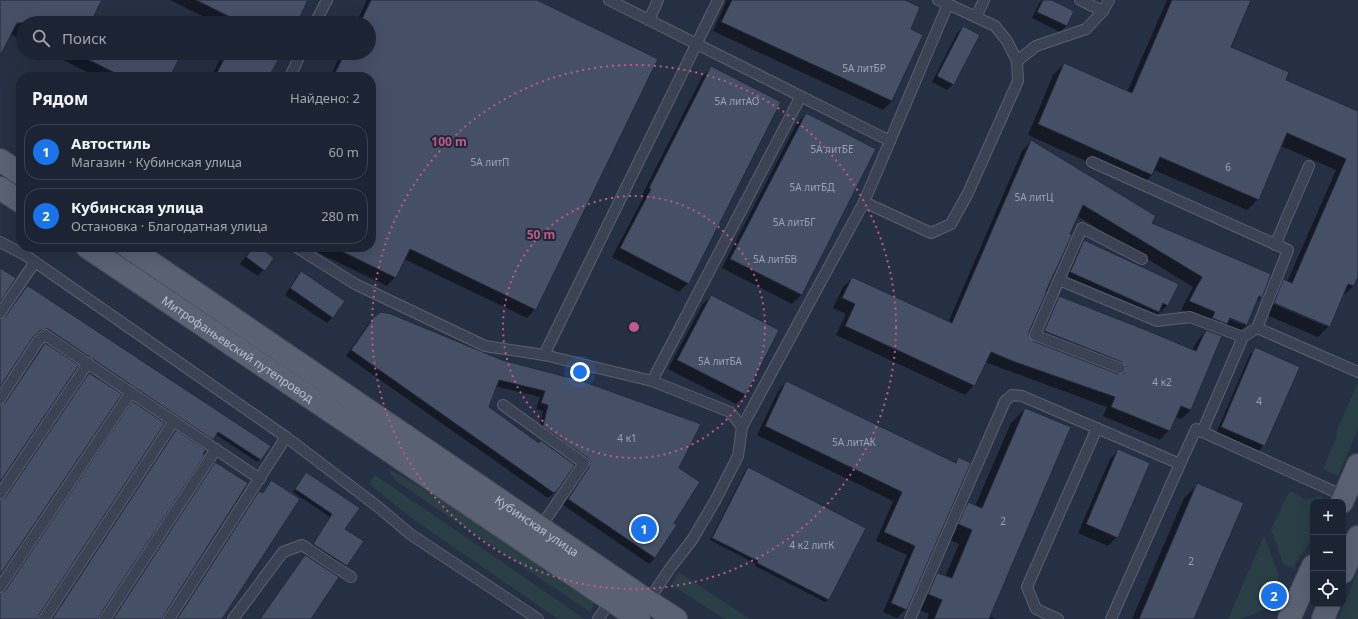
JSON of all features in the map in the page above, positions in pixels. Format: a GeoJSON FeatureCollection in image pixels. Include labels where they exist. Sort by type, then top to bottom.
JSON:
{"type":"FeatureCollection","features":[{"type":"Feature","properties":{"kind":"main road"},"geometry":{"type":"LineString","coordinates":[[0,160],[16,171]]}},
{"type":"Feature","properties":{"kind":"main road"},"geometry":{"type":"LineString","coordinates":[[0,188],[16,199]]}},
{"type":"Feature","properties":{"kind":"main road","name":"Митрофаньевский путепровод"},"geometry":{"type":"LineString","coordinates":[[94,252],[388,450]]}},
{"type":"Feature","properties":{"kind":"main road","name":"Митрофаньевский путепровод"},"geometry":{"type":"LineString","coordinates":[[135,252],[400,432]]}},
{"type":"Feature","properties":{"kind":"main road","name":"Кубинская улица"},"geometry":{"type":"LineString","coordinates":[[400,432],[540,528],[643,610]]}},
{"type":"Feature","properties":{"kind":"main road","name":"Кубинская улица"},"geometry":{"type":"LineString","coordinates":[[388,450],[611,601],[676,619]]}},
{"type":"Feature","properties":{"kind":"main road"},"geometry":{"type":"LineString","coordinates":[[1343,499],[1358,465]]}},
{"type":"Feature","properties":{"kind":"main road"},"geometry":{"type":"LineString","coordinates":[[1343,571],[1358,536]]}},
{"type":"Feature","properties":{"kind":"main road"},"geometry":{"type":"LineString","coordinates":[[1289,619],[1311,571]]}},
{"type":"Feature","properties":{"kind":"main road"},"geometry":{"type":"LineString","coordinates":[[1323,619],[1328,607]]}},
{"type":"Feature","properties":{"kind":"lane"},"geometry":{"type":"LineString","coordinates":[[319,16],[326,0]]}},
{"type":"Feature","properties":{"kind":"lane"},"geometry":{"type":"LineString","coordinates":[[609,0],[890,141]]}},
{"type":"Feature","properties":{"kind":"lane"},"geometry":{"type":"LineString","coordinates":[[649,20],[658,0]]}},
{"type":"Feature","properties":{"kind":"lane"},"geometry":{"type":"LineString","coordinates":[[544,355],[718,0]]}},
{"type":"Feature","properties":{"kind":"lane"},"geometry":{"type":"LineString","coordinates":[[864,202],[931,233],[951,224],[968,192],[1018,82],[1017,61],[1007,41],[996,26],[938,0]]}},
{"type":"Feature","properties":{"kind":"lane"},"geometry":{"type":"LineString","coordinates":[[976,17],[984,0]]}},
{"type":"Feature","properties":{"kind":"lane"},"geometry":{"type":"LineString","coordinates":[[1080,0],[1103,12]]}},
{"type":"Feature","properties":{"kind":"lane"},"geometry":{"type":"LineString","coordinates":[[1017,61],[1036,46],[1086,29],[1103,12],[1109,0]]}},
{"type":"Feature","properties":{"kind":"lane"},"geometry":{"type":"LineString","coordinates":[[643,610],[671,567],[692,540],[715,501],[738,456],[742,427],[864,202],[948,4]]}},
{"type":"Feature","properties":{"kind":"lane"},"geometry":{"type":"LineString","coordinates":[[292,72],[298,60]]}},
{"type":"Feature","properties":{"kind":"lane"},"geometry":{"type":"LineString","coordinates":[[652,381],[801,96]]}},
{"type":"Feature","properties":{"kind":"lane"},"geometry":{"type":"LineString","coordinates":[[1092,162],[1288,250],[1257,328],[1243,337],[1202,432]]}},
{"type":"Feature","properties":{"kind":"lane"},"geometry":{"type":"LineString","coordinates":[[1275,245],[1309,166]]}},
{"type":"Feature","properties":{"kind":"lane"},"geometry":{"type":"LineString","coordinates":[[1120,368],[1035,335],[1082,228],[1142,259]]}},
{"type":"Feature","properties":{"kind":"lane"},"geometry":{"type":"LineString","coordinates":[[0,242],[16,250]]}},
{"type":"Feature","properties":{"kind":"lane"},"geometry":{"type":"LineString","coordinates":[[19,252],[286,437],[377,506],[410,534],[538,619]]}},
{"type":"Feature","properties":{"kind":"lane"},"geometry":{"type":"LineString","coordinates":[[304,252],[355,284],[486,346],[544,355],[652,381],[730,412],[742,427]]}},
{"type":"Feature","properties":{"kind":"lane"},"geometry":{"type":"LineString","coordinates":[[0,314],[35,262]]}},
{"type":"Feature","properties":{"kind":"lane"},"geometry":{"type":"LineString","coordinates":[[1059,280],[1157,321],[1190,317],[1243,337]]}},
{"type":"Feature","properties":{"kind":"lane"},"geometry":{"type":"LineString","coordinates":[[1257,328],[1358,372]]}},
{"type":"Feature","properties":{"kind":"lane"},"geometry":{"type":"LineString","coordinates":[[0,398],[38,341],[45,335],[260,479]]}},
{"type":"Feature","properties":{"kind":"lane"},"geometry":{"type":"LineString","coordinates":[[0,494],[88,363]]}},
{"type":"Feature","properties":{"kind":"lane"},"geometry":{"type":"LineString","coordinates":[[0,587],[131,392]]}},
{"type":"Feature","properties":{"kind":"lane"},"geometry":{"type":"LineString","coordinates":[[910,619],[1005,401],[1012,395],[1022,396],[1180,464]]}},
{"type":"Feature","properties":{"kind":"lane"},"geometry":{"type":"LineString","coordinates":[[503,405],[584,463],[540,528]]}},
{"type":"Feature","properties":{"kind":"lane"},"geometry":{"type":"LineString","coordinates":[[44,619],[174,421]]}},
{"type":"Feature","properties":{"kind":"lane"},"geometry":{"type":"LineString","coordinates":[[1058,619],[1036,609],[1027,587],[1097,428]]}},
{"type":"Feature","properties":{"kind":"lane"},"geometry":{"type":"LineString","coordinates":[[1110,619],[1196,429],[1343,499]]}},
{"type":"Feature","properties":{"kind":"lane"},"geometry":{"type":"LineString","coordinates":[[169,619],[286,437]]}},
{"type":"Feature","properties":{"kind":"lane"},"geometry":{"type":"LineString","coordinates":[[105,619],[216,449]]}},
{"type":"Feature","properties":{"kind":"lane"},"geometry":{"type":"LineString","coordinates":[[233,619],[283,552],[302,545],[351,577]]}},
{"type":"Feature","properties":{"kind":"lane"},"geometry":{"type":"LineString","coordinates":[[598,619],[611,601]]}},
{"type":"Feature","properties":{"kind":"shaded area"},"geometry":{"type":"Polygon","coordinates":[[[1358,382],[1358,429],[1338,476],[1323,469],[1336,438],[1337,430],[1358,382]]]}},
{"type":"Feature","properties":{"kind":"shaded area"},"geometry":{"type":"Polygon","coordinates":[[[389,469],[456,508],[593,602],[593,607],[590,612],[396,481],[388,470],[389,469]]]}},
{"type":"Feature","properties":{"kind":"shaded area"},"geometry":{"type":"Polygon","coordinates":[[[375,475],[585,619],[558,619],[409,516],[369,484],[375,475]]]}},
{"type":"Feature","properties":{"kind":"shaded area"},"geometry":{"type":"Polygon","coordinates":[[[1289,492],[1294,493],[1306,500],[1319,496],[1325,499],[1310,499],[1310,541],[1293,568],[1283,563],[1271,529],[1289,492]]]}},
{"type":"Feature","properties":{"kind":"shaded area"},"geometry":{"type":"Polygon","coordinates":[[[1264,536],[1279,576],[1265,609],[1241,619],[1228,619],[1264,536]]]}},
{"type":"Feature","properties":{"kind":"shaded area"},"geometry":{"type":"Polygon","coordinates":[[[1358,571],[1358,619],[1338,619],[1343,607],[1346,607],[1346,600],[1358,571]]]}},
{"type":"Feature","properties":{"kind":"shaded area"},"geometry":{"type":"Polygon","coordinates":[[[679,572],[750,619],[725,619],[671,585],[679,572]]]}},
{"type":"Feature","properties":{"kind":"building"},"geometry":{"type":"Polygon","coordinates":[[[0,0],[102,0],[94,16],[16,16],[16,25],[0,56],[0,0]]]}},
{"type":"Feature","properties":{"kind":"building"},"geometry":{"type":"Polygon","coordinates":[[[196,0],[308,0],[300,16],[228,16],[196,0]]]}},
{"type":"Feature","properties":{"kind":"building"},"geometry":{"type":"Polygon","coordinates":[[[371,0],[537,0],[658,59],[536,310],[410,249],[396,278],[343,252],[376,252],[376,72],[336,72],[342,60],[376,60],[376,16],[363,16],[371,0]]]}},
{"type":"Feature","properties":{"kind":"building"},"geometry":{"type":"Polygon","coordinates":[[[732,0],[905,0],[920,7],[911,29],[923,35],[892,101],[721,22],[732,0]]]}},
{"type":"Feature","properties":{"kind":"building"},"geometry":{"type":"Polygon","coordinates":[[[1043,0],[1052,0],[1074,11],[1067,26],[1037,12],[1043,0]]]}},
{"type":"Feature","properties":{"kind":"building"},"geometry":{"type":"Polygon","coordinates":[[[1172,0],[1251,0],[1231,47],[1289,72],[1286,80],[1358,111],[1358,277],[1354,286],[1348,284],[1330,327],[1274,303],[1283,279],[1292,283],[1346,159],[1287,133],[1259,200],[1160,157],[1152,175],[1038,124],[1064,63],[1132,93],[1172,0]]]}},
{"type":"Feature","properties":{"kind":"building"},"geometry":{"type":"Polygon","coordinates":[[[963,26],[980,35],[954,85],[937,76],[963,26]]]}},
{"type":"Feature","properties":{"kind":"building"},"geometry":{"type":"Polygon","coordinates":[[[89,60],[178,60],[172,72],[113,72],[89,60]]]}},
{"type":"Feature","properties":{"kind":"building"},"geometry":{"type":"Polygon","coordinates":[[[224,60],[278,60],[272,72],[218,72],[224,60]]]}},
{"type":"Feature","properties":{"kind":"building"},"geometry":{"type":"Polygon","coordinates":[[[711,66],[781,102],[689,284],[620,248],[651,189],[649,188],[711,66]]]}},
{"type":"Feature","properties":{"kind":"building"},"geometry":{"type":"Polygon","coordinates":[[[806,113],[876,149],[802,295],[730,259],[806,113]]]}},
{"type":"Feature","properties":{"kind":"building"},"geometry":{"type":"Polygon","coordinates":[[[1031,140],[1156,216],[1152,223],[1271,274],[1262,298],[1259,296],[1247,325],[1230,318],[1227,324],[1212,318],[1215,312],[1189,301],[1202,277],[1083,205],[1070,234],[1072,235],[1029,332],[1029,336],[1033,341],[1118,374],[1124,373],[1126,367],[1122,362],[1044,331],[1059,296],[1196,351],[1206,330],[1222,336],[1191,410],[1181,406],[1170,431],[1111,407],[1115,397],[1015,362],[991,352],[975,386],[845,326],[855,304],[842,298],[852,277],[952,323],[1031,140]]]}},
{"type":"Feature","properties":{"kind":"building"},"geometry":{"type":"Polygon","coordinates":[[[1084,240],[1179,284],[1168,306],[1163,303],[1159,312],[1070,272],[1084,240]]]}},
{"type":"Feature","properties":{"kind":"building"},"geometry":{"type":"Polygon","coordinates":[[[250,252],[266,252],[274,258],[265,271],[246,257],[250,252]]]}},
{"type":"Feature","properties":{"kind":"building"},"geometry":{"type":"Polygon","coordinates":[[[0,268],[16,278],[0,302],[0,268]]]}},
{"type":"Feature","properties":{"kind":"building"},"geometry":{"type":"Polygon","coordinates":[[[301,271],[345,301],[333,318],[290,288],[301,271]]]}},
{"type":"Feature","properties":{"kind":"building"},"geometry":{"type":"Polygon","coordinates":[[[27,286],[271,446],[261,460],[218,432],[213,440],[48,329],[41,330],[33,337],[0,387],[0,319],[5,317],[27,286]]]}},
{"type":"Feature","properties":{"kind":"building"},"geometry":{"type":"Polygon","coordinates":[[[711,295],[779,330],[746,395],[677,360],[711,295]]]}},
{"type":"Feature","properties":{"kind":"building"},"geometry":{"type":"Polygon","coordinates":[[[381,312],[391,314],[502,360],[582,381],[701,424],[679,468],[700,482],[674,523],[677,525],[655,558],[568,499],[589,467],[590,461],[588,458],[543,426],[548,405],[541,403],[545,391],[499,380],[489,407],[539,443],[540,440],[575,465],[554,493],[351,350],[374,317],[381,312]]]}},
{"type":"Feature","properties":{"kind":"building"},"geometry":{"type":"Polygon","coordinates":[[[45,343],[79,365],[0,482],[0,405],[5,403],[45,343]]]}},
{"type":"Feature","properties":{"kind":"building"},"geometry":{"type":"Polygon","coordinates":[[[1255,347],[1300,367],[1265,446],[1221,427],[1255,347]]]}},
{"type":"Feature","properties":{"kind":"building"},"geometry":{"type":"Polygon","coordinates":[[[89,373],[122,394],[0,575],[0,500],[5,498],[89,373]]]}},
{"type":"Feature","properties":{"kind":"building"},"geometry":{"type":"Polygon","coordinates":[[[786,381],[956,463],[958,457],[971,463],[907,610],[891,603],[915,546],[884,532],[902,492],[765,426],[786,381]]]}},
{"type":"Feature","properties":{"kind":"building"},"geometry":{"type":"Polygon","coordinates":[[[132,401],[165,423],[39,615],[38,619],[0,619],[0,593],[5,591],[132,401]]]}},
{"type":"Feature","properties":{"kind":"building"},"geometry":{"type":"Polygon","coordinates":[[[1025,408],[1071,427],[989,619],[934,619],[942,600],[928,594],[937,573],[952,578],[972,530],[958,524],[968,502],[982,508],[1025,408]]]}},
{"type":"Feature","properties":{"kind":"building"},"geometry":{"type":"Polygon","coordinates":[[[176,430],[206,450],[203,454],[205,455],[100,615],[99,619],[52,619],[176,430]]]}},
{"type":"Feature","properties":{"kind":"building"},"geometry":{"type":"Polygon","coordinates":[[[1118,449],[1150,463],[1118,538],[1086,524],[1118,449]]]}},
{"type":"Feature","properties":{"kind":"building"},"geometry":{"type":"Polygon","coordinates":[[[215,462],[248,483],[164,615],[163,619],[113,619],[215,462]]]}},
{"type":"Feature","properties":{"kind":"building"},"geometry":{"type":"Polygon","coordinates":[[[748,467],[866,528],[829,600],[757,563],[758,561],[712,538],[748,467]]]}},
{"type":"Feature","properties":{"kind":"building"},"geometry":{"type":"Polygon","coordinates":[[[306,472],[360,508],[345,529],[364,541],[347,566],[313,544],[332,514],[295,489],[306,472]]]}},
{"type":"Feature","properties":{"kind":"building"},"geometry":{"type":"Polygon","coordinates":[[[271,480],[300,499],[222,619],[177,619],[259,491],[263,493],[271,480]]]}},
{"type":"Feature","properties":{"kind":"building"},"geometry":{"type":"Polygon","coordinates":[[[1197,483],[1244,503],[1194,619],[1139,619],[1197,483]]]}},
{"type":"Feature","properties":{"kind":"building"},"geometry":{"type":"Polygon","coordinates":[[[305,555],[339,577],[311,619],[260,619],[305,555]]]}},
{"type":"Feature","properties":{"kind":"place","name":"Автостиль"},"geometry":{"type":"Point","coordinates":[644,529]}},
{"type":"Feature","properties":{"kind":"place","name":"Кубинская улица"},"geometry":{"type":"Point","coordinates":[1274,596]}}]}
